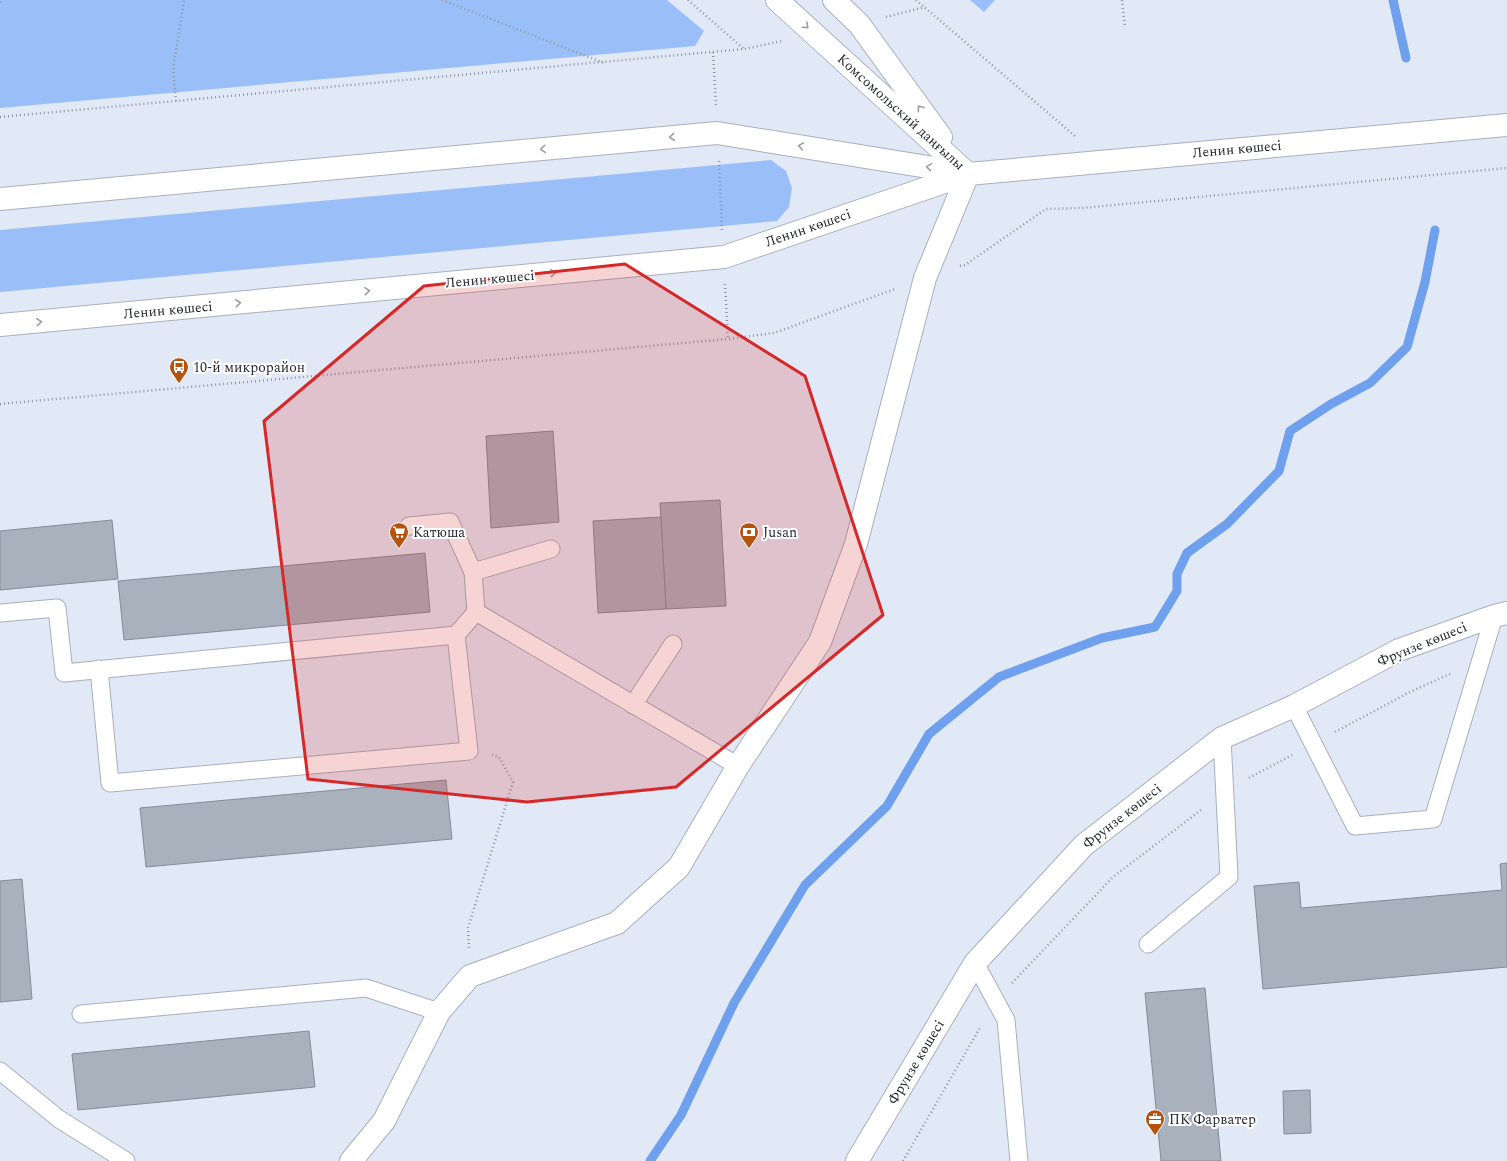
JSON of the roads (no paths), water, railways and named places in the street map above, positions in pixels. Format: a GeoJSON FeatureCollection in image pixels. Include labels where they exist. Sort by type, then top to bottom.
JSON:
{"type":"FeatureCollection","features":[{"type":"Feature","properties":{"kind":"street","name":"Комсомольский даңғылы"},"geometry":{"type":"LineString","coordinates":[[777,0],[968,174]]}},
{"type":"Feature","properties":{"kind":"street","name":"Комсомольский даңғылы"},"geometry":{"type":"LineString","coordinates":[[834,0],[859,24],[968,174]]}},
{"type":"Feature","properties":{"kind":"street","name":"Ленин көшесі"},"geometry":{"type":"LineString","coordinates":[[0,325],[724,257],[968,174],[1507,125]]}},
{"type":"Feature","properties":{"kind":"street","name":"Ленин көшесі"},"geometry":{"type":"LineString","coordinates":[[0,199],[717,133],[968,174]]}},
{"type":"Feature","properties":{"kind":"street"},"geometry":{"type":"LineString","coordinates":[[351,1161],[384,1121],[439,1012],[470,976],[617,923],[679,867],[738,766],[820,642],[856,544],[925,278],[968,174]]}},
{"type":"Feature","properties":{"kind":"street","name":"Фрунзе көшесі"},"geometry":{"type":"LineString","coordinates":[[857,1161],[976,963],[1084,845],[1222,738],[1294,706],[1399,650],[1500,614]]}},
{"type":"Feature","properties":{"kind":"lane"},"geometry":{"type":"LineString","coordinates":[[0,613],[57,608],[64,673],[456,635],[476,612],[473,572],[450,522],[410,526]]}},
{"type":"Feature","properties":{"kind":"lane"},"geometry":{"type":"LineString","coordinates":[[473,572],[551,549]]}},
{"type":"Feature","properties":{"kind":"lane"},"geometry":{"type":"LineString","coordinates":[[476,612],[738,766]]}},
{"type":"Feature","properties":{"kind":"lane"},"geometry":{"type":"LineString","coordinates":[[1294,706],[1355,826],[1433,819],[1480,661],[1500,614]]}},
{"type":"Feature","properties":{"kind":"lane"},"geometry":{"type":"LineString","coordinates":[[99,669],[110,783],[469,751],[456,635]]}},
{"type":"Feature","properties":{"kind":"lane"},"geometry":{"type":"LineString","coordinates":[[633,705],[673,644]]}},
{"type":"Feature","properties":{"kind":"lane"},"geometry":{"type":"LineString","coordinates":[[1148,944],[1229,877],[1222,738]]}},
{"type":"Feature","properties":{"kind":"lane"},"geometry":{"type":"LineString","coordinates":[[976,963],[1006,1020],[1019,1161]]}},
{"type":"Feature","properties":{"kind":"lane"},"geometry":{"type":"LineString","coordinates":[[81,1014],[366,988],[439,1012]]}},
{"type":"Feature","properties":{"kind":"lane"},"geometry":{"type":"LineString","coordinates":[[0,1070],[59,1119],[126,1161]]}},
{"type":"Feature","properties":{"kind":"waterway"},"geometry":{"type":"LineString","coordinates":[[1393,0],[1406,58]]}},
{"type":"Feature","properties":{"kind":"waterway"},"geometry":{"type":"LineString","coordinates":[[650,1161],[681,1115],[734,1003],[805,885],[887,806],[929,734],[999,677],[1102,638],[1155,627],[1177,591],[1177,574],[1187,553],[1227,524],[1279,471],[1290,431],[1331,404],[1370,383],[1407,347],[1425,282],[1435,230]]}},
{"type":"Feature","properties":{"kind":"place","name":"10-й микрорайон"},"geometry":{"type":"Point","coordinates":[179,384]}},
{"type":"Feature","properties":{"kind":"place","name":"Катюша"},"geometry":{"type":"Point","coordinates":[399,549]}},
{"type":"Feature","properties":{"kind":"place","name":"Jusan"},"geometry":{"type":"Point","coordinates":[749,549]}},
{"type":"Feature","properties":{"kind":"place","name":"ПК Фарватер"},"geometry":{"type":"Point","coordinates":[1155,1136]}}]}
